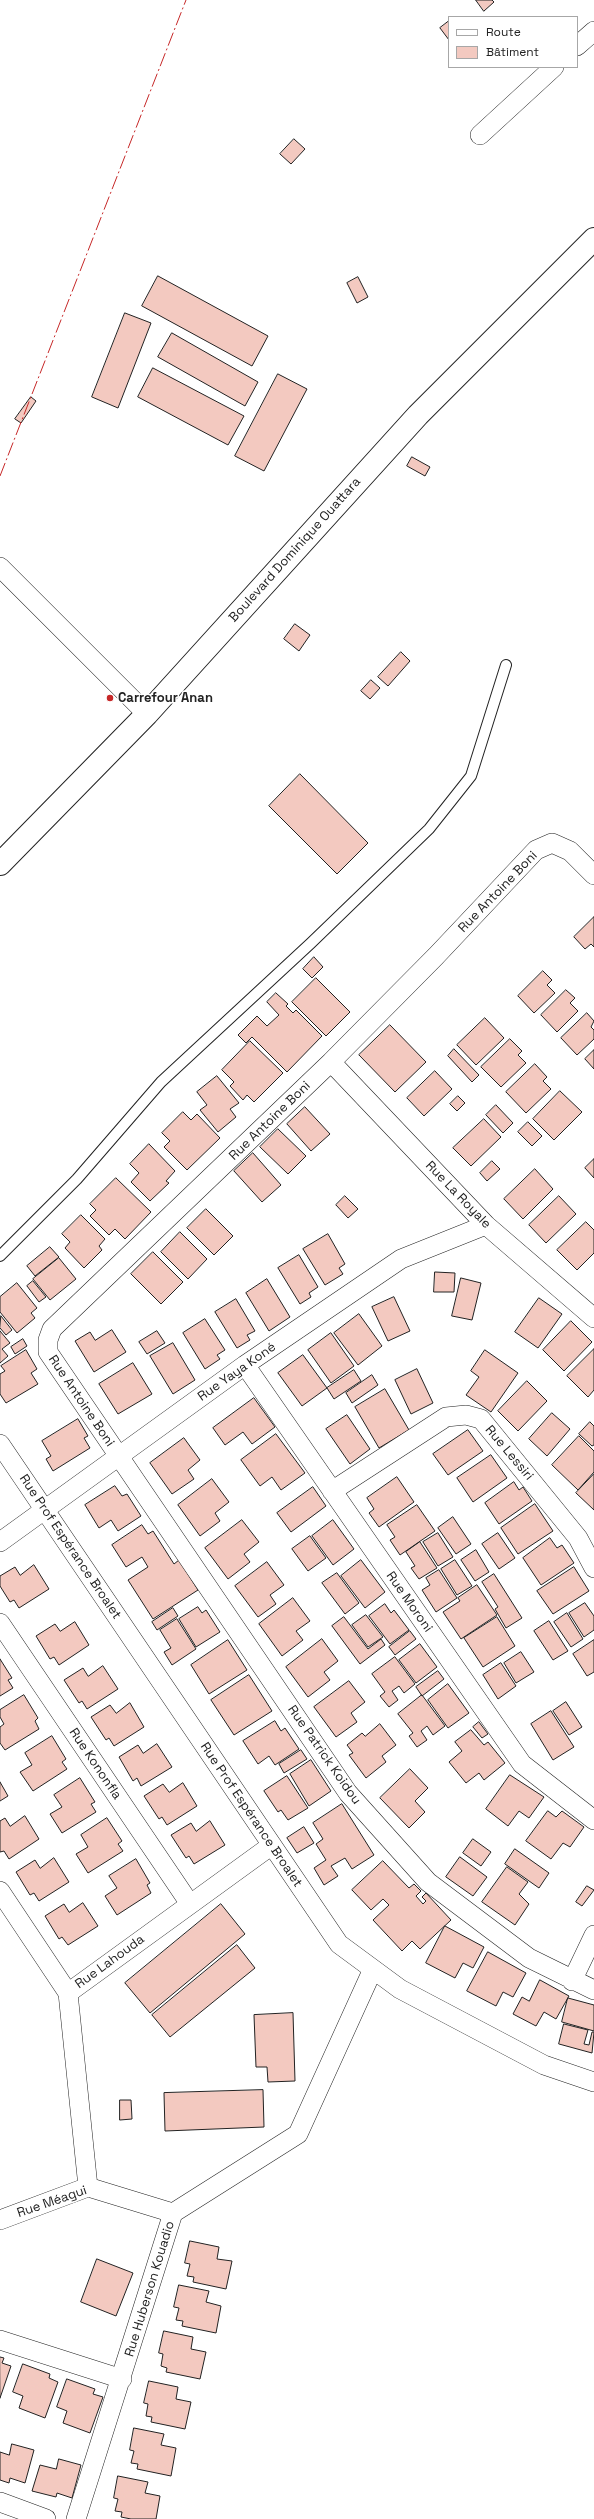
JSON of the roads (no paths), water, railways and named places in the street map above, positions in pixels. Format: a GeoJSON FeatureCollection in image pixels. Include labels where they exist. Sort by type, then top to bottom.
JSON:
{"type":"FeatureCollection","features":[{"type":"Feature","properties":{"kind":"street"},"geometry":{"type":"LineString","coordinates":[[578,45],[594,31]]}},
{"type":"Feature","properties":{"kind":"street"},"geometry":{"type":"LineString","coordinates":[[480,135],[553,68]]}},
{"type":"Feature","properties":{"kind":"street","name":"Boulevard Dominique Ouattara"},"geometry":{"type":"LineString","coordinates":[[0,864],[147,714],[418,415],[594,239]]}},
{"type":"Feature","properties":{"kind":"street"},"geometry":{"type":"LineString","coordinates":[[0,567],[147,714]]}},
{"type":"Feature","properties":{"kind":"street","name":"Rue Antoine Boni"},"geometry":{"type":"LineString","coordinates":[[118,1456],[48,1352],[48,1340],[52,1329],[331,1062],[536,850],[552,843],[570,851],[594,875]]}},
{"type":"Feature","properties":{"kind":"street","name":"Rue La Royale"},"geometry":{"type":"LineString","coordinates":[[331,1062],[486,1225],[593,1315]]}},
{"type":"Feature","properties":{"kind":"street","name":"Rue Yaya Koné"},"geometry":{"type":"LineString","coordinates":[[0,1542],[44,1508],[244,1365],[401,1259],[486,1225]]}},
{"type":"Feature","properties":{"kind":"street","name":"Rue Moroni"},"geometry":{"type":"LineString","coordinates":[[244,1365],[522,1764],[594,1820]]}},
{"type":"Feature","properties":{"kind":"street","name":"Rue Lessiri"},"geometry":{"type":"LineString","coordinates":[[332,1492],[446,1417],[466,1415],[481,1419],[578,1538],[594,1568]]}},
{"type":"Feature","properties":{"kind":"street","name":"Rue Prof Espérance Broalet"},"geometry":{"type":"LineString","coordinates":[[0,1444],[339,1944],[400,1989],[544,2065],[594,2082]]}},
{"type":"Feature","properties":{"kind":"street","name":"Rue Patrick Koidou"},"geometry":{"type":"LineString","coordinates":[[118,1456],[348,1793],[428,1882],[529,1958],[572,1981],[594,1990]]}},
{"type":"Feature","properties":{"kind":"street","name":"Rue Kononfla"},"geometry":{"type":"LineString","coordinates":[[0,1623],[190,1904]]}},
{"type":"Feature","properties":{"kind":"street","name":"Rue Lahouda"},"geometry":{"type":"LineString","coordinates":[[88,2187],[68,1993],[272,1845]]}},
{"type":"Feature","properties":{"kind":"street"},"geometry":{"type":"LineString","coordinates":[[0,1891],[68,1993]]}},
{"type":"Feature","properties":{"kind":"street"},"geometry":{"type":"LineString","coordinates":[[572,1981],[594,1935]]}},
{"type":"Feature","properties":{"kind":"street","name":"Rue Huberson Kouadio"},"geometry":{"type":"LineString","coordinates":[[76,2519],[122,2379],[173,2213],[298,2134],[372,1969]]}},
{"type":"Feature","properties":{"kind":"street","name":"Rue Méagui"},"geometry":{"type":"LineString","coordinates":[[0,2220],[88,2187],[173,2213]]}},
{"type":"Feature","properties":{"kind":"street"},"geometry":{"type":"LineString","coordinates":[[0,2340],[122,2379]]}},
{"type":"Feature","properties":{"kind":"street"},"geometry":{"type":"LineString","coordinates":[[0,2502],[46,2519]]}},
{"type":"Feature","properties":{"kind":"lane"},"geometry":{"type":"LineString","coordinates":[[0,1256],[77,1179],[161,1082],[311,943],[429,829],[471,776],[506,665]]}},
{"type":"Feature","properties":{"kind":"place","name":"Carrefour Anan"},"geometry":{"type":"Point","coordinates":[110,698]}}]}
